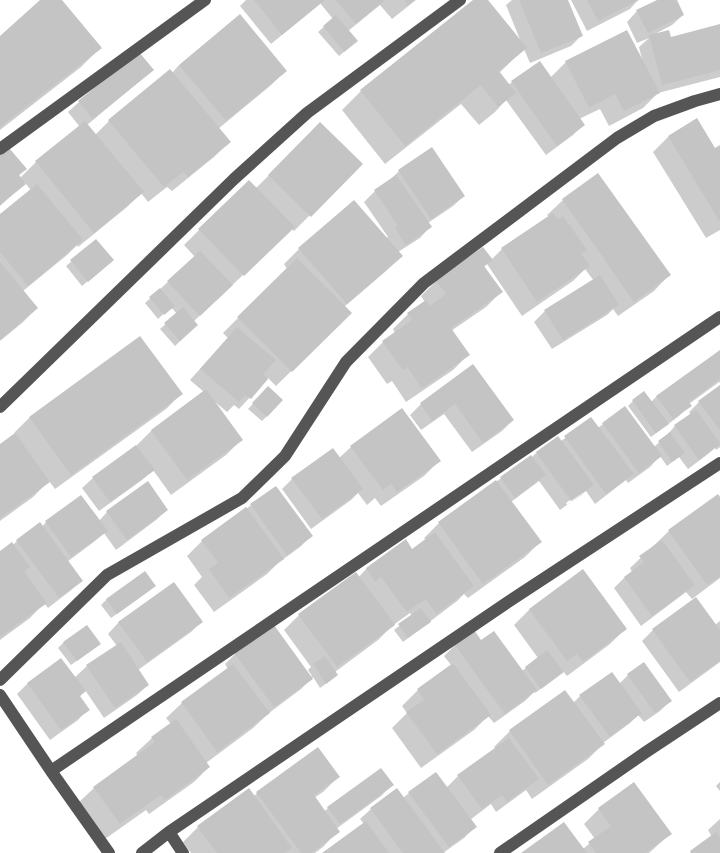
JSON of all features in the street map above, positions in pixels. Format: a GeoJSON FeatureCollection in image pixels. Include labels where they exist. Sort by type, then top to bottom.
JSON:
{"type":"FeatureCollection","features":[{"type":"Feature","properties":{"kind":"street"},"geometry":{"type":"LineString","coordinates":[[0,149],[205,0]]}},
{"type":"Feature","properties":{"kind":"street"},"geometry":{"type":"LineString","coordinates":[[0,407],[234,179],[307,113],[460,0]]}},
{"type":"Feature","properties":{"kind":"street"},"geometry":{"type":"LineString","coordinates":[[0,680],[107,575],[242,498],[285,456],[346,362],[424,283],[617,138],[654,116],[720,94]]}},
{"type":"Feature","properties":{"kind":"street"},"geometry":{"type":"LineString","coordinates":[[50,771],[720,317]]}},
{"type":"Feature","properties":{"kind":"street"},"geometry":{"type":"LineString","coordinates":[[142,853],[169,832],[508,602],[720,463]]}},
{"type":"Feature","properties":{"kind":"street"},"geometry":{"type":"LineString","coordinates":[[0,695],[50,771],[109,853]]}},
{"type":"Feature","properties":{"kind":"street"},"geometry":{"type":"LineString","coordinates":[[500,853],[720,703]]}},
{"type":"Feature","properties":{"kind":"street"},"geometry":{"type":"LineString","coordinates":[[169,832],[183,853]]}},
{"type":"Feature","properties":{"kind":"building"},"geometry":{"type":"Polygon","coordinates":[[[40,0],[62,0],[102,48],[0,127],[0,36],[40,0]]]}},
{"type":"Feature","properties":{"kind":"building"},"geometry":{"type":"Polygon","coordinates":[[[254,0],[325,0],[282,35],[254,0]]]}},
{"type":"Feature","properties":{"kind":"building"},"geometry":{"type":"Polygon","coordinates":[[[336,0],[385,0],[356,24],[336,0]]]}},
{"type":"Feature","properties":{"kind":"building"},"geometry":{"type":"Polygon","coordinates":[[[404,0],[414,0],[408,5],[404,0]]]}},
{"type":"Feature","properties":{"kind":"building"},"geometry":{"type":"Polygon","coordinates":[[[473,0],[488,0],[527,48],[499,71],[516,93],[498,107],[481,85],[405,146],[360,90],[473,0]]]}},
{"type":"Feature","properties":{"kind":"building"},"geometry":{"type":"Polygon","coordinates":[[[519,0],[568,0],[583,36],[541,53],[519,0]]]}},
{"type":"Feature","properties":{"kind":"building"},"geometry":{"type":"Polygon","coordinates":[[[587,0],[639,0],[598,21],[587,0]]]}},
{"type":"Feature","properties":{"kind":"building"},"geometry":{"type":"Polygon","coordinates":[[[657,0],[677,0],[684,15],[648,33],[636,10],[657,0]]]}},
{"type":"Feature","properties":{"kind":"building"},"geometry":{"type":"Polygon","coordinates":[[[240,14],[287,71],[226,121],[179,65],[240,14]]]}},
{"type":"Feature","properties":{"kind":"building"},"geometry":{"type":"Polygon","coordinates":[[[336,15],[358,41],[344,52],[323,26],[336,15]]]}},
{"type":"Feature","properties":{"kind":"building"},"geometry":{"type":"Polygon","coordinates":[[[720,24],[720,70],[662,85],[649,35],[669,30],[671,37],[720,24]]]}},
{"type":"Feature","properties":{"kind":"building"},"geometry":{"type":"Polygon","coordinates":[[[627,30],[660,93],[624,111],[615,94],[589,108],[565,61],[627,30]]]}},
{"type":"Feature","properties":{"kind":"building"},"geometry":{"type":"Polygon","coordinates":[[[139,52],[154,70],[93,119],[78,101],[139,52]]]}},
{"type":"Feature","properties":{"kind":"building"},"geometry":{"type":"Polygon","coordinates":[[[540,61],[585,125],[557,146],[511,81],[540,61]]]}},
{"type":"Feature","properties":{"kind":"building"},"geometry":{"type":"Polygon","coordinates":[[[170,69],[231,142],[188,177],[183,172],[164,187],[108,120],[170,69]]]}},
{"type":"Feature","properties":{"kind":"building"},"geometry":{"type":"Polygon","coordinates":[[[697,118],[715,148],[720,145],[720,222],[668,136],[697,118]]]}},
{"type":"Feature","properties":{"kind":"building"},"geometry":{"type":"Polygon","coordinates":[[[85,121],[144,192],[94,233],[35,161],[85,121]]]}},
{"type":"Feature","properties":{"kind":"building"},"geometry":{"type":"Polygon","coordinates":[[[320,122],[363,164],[311,217],[268,175],[320,122]]]}},
{"type":"Feature","properties":{"kind":"building"},"geometry":{"type":"Polygon","coordinates":[[[432,147],[465,196],[431,219],[398,170],[432,147]]]}},
{"type":"Feature","properties":{"kind":"building"},"geometry":{"type":"Polygon","coordinates":[[[9,148],[27,169],[19,175],[26,184],[0,205],[0,155],[9,148]]]}},
{"type":"Feature","properties":{"kind":"building"},"geometry":{"type":"Polygon","coordinates":[[[598,173],[671,275],[634,302],[562,199],[598,173]]]}},
{"type":"Feature","properties":{"kind":"building"},"geometry":{"type":"Polygon","coordinates":[[[396,175],[432,227],[406,245],[395,228],[398,226],[374,190],[396,175]]]}},
{"type":"Feature","properties":{"kind":"building"},"geometry":{"type":"Polygon","coordinates":[[[249,180],[295,227],[244,276],[198,229],[249,180]]]}},
{"type":"Feature","properties":{"kind":"building"},"geometry":{"type":"Polygon","coordinates":[[[37,184],[83,240],[28,286],[0,252],[0,214],[37,184]]]}},
{"type":"Feature","properties":{"kind":"building"},"geometry":{"type":"Polygon","coordinates":[[[354,200],[403,256],[347,304],[298,248],[354,200]]]}},
{"type":"Feature","properties":{"kind":"building"},"geometry":{"type":"Polygon","coordinates":[[[553,213],[558,220],[563,216],[587,250],[581,254],[590,266],[537,302],[501,248],[553,213]]]}},
{"type":"Feature","properties":{"kind":"building"},"geometry":{"type":"Polygon","coordinates":[[[96,239],[114,260],[88,282],[70,260],[96,239]]]}},
{"type":"Feature","properties":{"kind":"building"},"geometry":{"type":"Polygon","coordinates":[[[483,247],[493,260],[484,266],[503,292],[451,328],[470,355],[422,388],[407,367],[403,370],[382,341],[412,320],[407,313],[426,300],[430,306],[446,294],[435,280],[483,247]]]}},
{"type":"Feature","properties":{"kind":"building"},"geometry":{"type":"Polygon","coordinates":[[[200,251],[233,285],[200,316],[167,281],[200,251]]]}},
{"type":"Feature","properties":{"kind":"building"},"geometry":{"type":"Polygon","coordinates":[[[297,258],[352,313],[292,372],[237,317],[297,258]]]}},
{"type":"Feature","properties":{"kind":"building"},"geometry":{"type":"Polygon","coordinates":[[[0,262],[38,308],[0,340],[0,262]]]}},
{"type":"Feature","properties":{"kind":"building"},"geometry":{"type":"Polygon","coordinates":[[[600,275],[619,305],[563,340],[544,310],[600,275]]]}},
{"type":"Feature","properties":{"kind":"building"},"geometry":{"type":"Polygon","coordinates":[[[160,288],[175,306],[164,315],[149,297],[160,288]]]}},
{"type":"Feature","properties":{"kind":"building"},"geometry":{"type":"Polygon","coordinates":[[[183,307],[198,325],[180,341],[164,323],[183,307]]]}},
{"type":"Feature","properties":{"kind":"building"},"geometry":{"type":"Polygon","coordinates":[[[237,327],[276,360],[263,374],[268,379],[251,399],[245,395],[239,402],[200,369],[237,327]]]}},
{"type":"Feature","properties":{"kind":"building"},"geometry":{"type":"Polygon","coordinates":[[[140,336],[183,394],[71,475],[29,417],[140,336]]]}},
{"type":"Feature","properties":{"kind":"building"},"geometry":{"type":"Polygon","coordinates":[[[720,350],[720,379],[689,402],[692,406],[673,419],[656,396],[720,350]]]}},
{"type":"Feature","properties":{"kind":"building"},"geometry":{"type":"Polygon","coordinates":[[[473,364],[514,420],[483,443],[455,404],[432,421],[420,403],[473,364]]]}},
{"type":"Feature","properties":{"kind":"building"},"geometry":{"type":"Polygon","coordinates":[[[720,385],[720,430],[698,401],[720,385]]]}},
{"type":"Feature","properties":{"kind":"building"},"geometry":{"type":"Polygon","coordinates":[[[268,386],[283,400],[267,417],[252,403],[268,386]]]}},
{"type":"Feature","properties":{"kind":"building"},"geometry":{"type":"Polygon","coordinates":[[[206,389],[243,440],[187,480],[151,430],[206,389]]]}},
{"type":"Feature","properties":{"kind":"building"},"geometry":{"type":"Polygon","coordinates":[[[644,391],[669,424],[656,433],[632,400],[644,391]]]}},
{"type":"Feature","properties":{"kind":"building"},"geometry":{"type":"Polygon","coordinates":[[[625,406],[662,456],[639,473],[602,423],[625,406]]]}},
{"type":"Feature","properties":{"kind":"building"},"geometry":{"type":"Polygon","coordinates":[[[402,408],[441,461],[397,492],[391,484],[383,490],[350,446],[402,408]]]}},
{"type":"Feature","properties":{"kind":"building"},"geometry":{"type":"Polygon","coordinates":[[[696,410],[720,443],[699,460],[674,425],[696,410]]]}},
{"type":"Feature","properties":{"kind":"building"},"geometry":{"type":"Polygon","coordinates":[[[591,417],[634,474],[606,494],[564,436],[591,417]]]}},
{"type":"Feature","properties":{"kind":"building"},"geometry":{"type":"Polygon","coordinates":[[[670,432],[685,453],[672,462],[658,441],[670,432]]]}},
{"type":"Feature","properties":{"kind":"building"},"geometry":{"type":"Polygon","coordinates":[[[15,433],[50,482],[0,518],[0,444],[15,433]]]}},
{"type":"Feature","properties":{"kind":"building"},"geometry":{"type":"Polygon","coordinates":[[[558,436],[594,485],[571,501],[536,452],[558,436]]]}},
{"type":"Feature","properties":{"kind":"building"},"geometry":{"type":"Polygon","coordinates":[[[136,445],[155,470],[110,502],[92,477],[136,445]]]}},
{"type":"Feature","properties":{"kind":"building"},"geometry":{"type":"Polygon","coordinates":[[[333,448],[363,489],[322,519],[291,478],[333,448]]]}},
{"type":"Feature","properties":{"kind":"building"},"geometry":{"type":"Polygon","coordinates":[[[531,455],[546,475],[515,498],[500,477],[531,455]]]}},
{"type":"Feature","properties":{"kind":"building"},"geometry":{"type":"Polygon","coordinates":[[[496,480],[542,542],[483,584],[438,522],[496,480]]]}},
{"type":"Feature","properties":{"kind":"building"},"geometry":{"type":"Polygon","coordinates":[[[148,481],[168,510],[127,540],[106,511],[148,481]]]}},
{"type":"Feature","properties":{"kind":"building"},"geometry":{"type":"Polygon","coordinates":[[[276,486],[313,536],[287,555],[250,504],[276,486]]]}},
{"type":"Feature","properties":{"kind":"building"},"geometry":{"type":"Polygon","coordinates":[[[718,494],[720,497],[720,576],[707,585],[668,530],[718,494]]]}},
{"type":"Feature","properties":{"kind":"building"},"geometry":{"type":"Polygon","coordinates":[[[81,495],[108,531],[71,557],[45,521],[81,495]]]}},
{"type":"Feature","properties":{"kind":"building"},"geometry":{"type":"Polygon","coordinates":[[[246,507],[284,559],[229,598],[209,569],[218,563],[201,540],[246,507]]]}},
{"type":"Feature","properties":{"kind":"building"},"geometry":{"type":"Polygon","coordinates":[[[40,522],[83,581],[59,598],[16,540],[40,522]]]}},
{"type":"Feature","properties":{"kind":"building"},"geometry":{"type":"Polygon","coordinates":[[[435,532],[474,586],[436,614],[426,599],[407,612],[381,577],[375,582],[366,568],[406,539],[412,549],[435,532]]]}},
{"type":"Feature","properties":{"kind":"building"},"geometry":{"type":"Polygon","coordinates":[[[662,540],[695,585],[652,616],[624,577],[644,562],[639,556],[662,540]]]}},
{"type":"Feature","properties":{"kind":"building"},"geometry":{"type":"Polygon","coordinates":[[[12,542],[30,567],[24,571],[47,603],[0,637],[0,551],[12,542]]]}},
{"type":"Feature","properties":{"kind":"building"},"geometry":{"type":"Polygon","coordinates":[[[583,569],[627,629],[583,662],[577,654],[567,661],[529,609],[583,569]]]}},
{"type":"Feature","properties":{"kind":"building"},"geometry":{"type":"Polygon","coordinates":[[[145,571],[156,586],[117,614],[106,599],[145,571]]]}},
{"type":"Feature","properties":{"kind":"building"},"geometry":{"type":"Polygon","coordinates":[[[356,572],[395,625],[337,667],[298,614],[356,572]]]}},
{"type":"Feature","properties":{"kind":"building"},"geometry":{"type":"Polygon","coordinates":[[[174,582],[203,622],[147,662],[118,622],[174,582]]]}},
{"type":"Feature","properties":{"kind":"building"},"geometry":{"type":"Polygon","coordinates":[[[696,597],[720,630],[720,661],[690,682],[652,629],[696,597]]]}},
{"type":"Feature","properties":{"kind":"building"},"geometry":{"type":"Polygon","coordinates":[[[421,608],[431,622],[408,638],[398,624],[421,608]]]}},
{"type":"Feature","properties":{"kind":"building"},"geometry":{"type":"Polygon","coordinates":[[[87,625],[101,644],[77,661],[63,642],[87,625]]]}},
{"type":"Feature","properties":{"kind":"building"},"geometry":{"type":"Polygon","coordinates":[[[274,625],[313,679],[274,707],[234,653],[274,625]]]}},
{"type":"Feature","properties":{"kind":"building"},"geometry":{"type":"Polygon","coordinates":[[[474,630],[481,640],[494,631],[537,690],[505,714],[454,644],[474,630]]]}},
{"type":"Feature","properties":{"kind":"building"},"geometry":{"type":"Polygon","coordinates":[[[121,642],[149,685],[115,708],[86,665],[121,642]]]}},
{"type":"Feature","properties":{"kind":"building"},"geometry":{"type":"Polygon","coordinates":[[[547,650],[564,672],[541,689],[525,667],[547,650]]]}},
{"type":"Feature","properties":{"kind":"building"},"geometry":{"type":"Polygon","coordinates":[[[325,656],[338,675],[326,684],[313,664],[325,656]]]}},
{"type":"Feature","properties":{"kind":"building"},"geometry":{"type":"Polygon","coordinates":[[[61,658],[86,691],[80,696],[90,710],[61,730],[27,683],[61,658]]]}},
{"type":"Feature","properties":{"kind":"building"},"geometry":{"type":"Polygon","coordinates":[[[644,662],[672,701],[655,713],[627,674],[644,662]]]}},
{"type":"Feature","properties":{"kind":"building"},"geometry":{"type":"Polygon","coordinates":[[[453,663],[491,715],[437,754],[406,712],[424,700],[417,689],[453,663]]]}},
{"type":"Feature","properties":{"kind":"building"},"geometry":{"type":"Polygon","coordinates":[[[233,664],[270,713],[217,752],[181,702],[233,664]]]}},
{"type":"Feature","properties":{"kind":"building"},"geometry":{"type":"Polygon","coordinates":[[[612,672],[642,713],[610,737],[579,695],[612,672]]]}},
{"type":"Feature","properties":{"kind":"building"},"geometry":{"type":"Polygon","coordinates":[[[565,690],[605,744],[548,785],[509,730],[565,690]]]}},
{"type":"Feature","properties":{"kind":"building"},"geometry":{"type":"Polygon","coordinates":[[[176,719],[210,767],[165,800],[161,795],[120,824],[93,787],[155,742],[151,737],[176,719]]]}},
{"type":"Feature","properties":{"kind":"building"},"geometry":{"type":"Polygon","coordinates":[[[509,738],[539,779],[507,802],[502,795],[482,809],[457,775],[509,738]]]}},
{"type":"Feature","properties":{"kind":"building"},"geometry":{"type":"Polygon","coordinates":[[[318,747],[340,777],[314,795],[340,832],[311,853],[301,853],[256,792],[318,747]]]}},
{"type":"Feature","properties":{"kind":"building"},"geometry":{"type":"Polygon","coordinates":[[[381,768],[394,785],[340,824],[327,807],[381,768]]]}},
{"type":"Feature","properties":{"kind":"building"},"geometry":{"type":"Polygon","coordinates":[[[436,772],[477,827],[449,847],[408,792],[436,772]]]}},
{"type":"Feature","properties":{"kind":"building"},"geometry":{"type":"Polygon","coordinates":[[[634,782],[672,834],[645,853],[596,853],[588,842],[611,826],[598,808],[634,782]]]}},
{"type":"Feature","properties":{"kind":"building"},"geometry":{"type":"Polygon","coordinates":[[[249,788],[292,848],[284,853],[217,853],[197,826],[249,788]]]}},
{"type":"Feature","properties":{"kind":"building"},"geometry":{"type":"Polygon","coordinates":[[[397,788],[445,853],[403,853],[370,808],[397,788]]]}},
{"type":"Feature","properties":{"kind":"building"},"geometry":{"type":"Polygon","coordinates":[[[366,821],[389,853],[322,853],[366,821]]]}},
{"type":"Feature","properties":{"kind":"building"},"geometry":{"type":"Polygon","coordinates":[[[564,822],[587,853],[521,853],[564,822]]]}},
{"type":"Feature","properties":{"kind":"building"},"geometry":{"type":"Polygon","coordinates":[[[716,832],[720,838],[720,853],[691,853],[690,851],[716,832]]]}}]}
